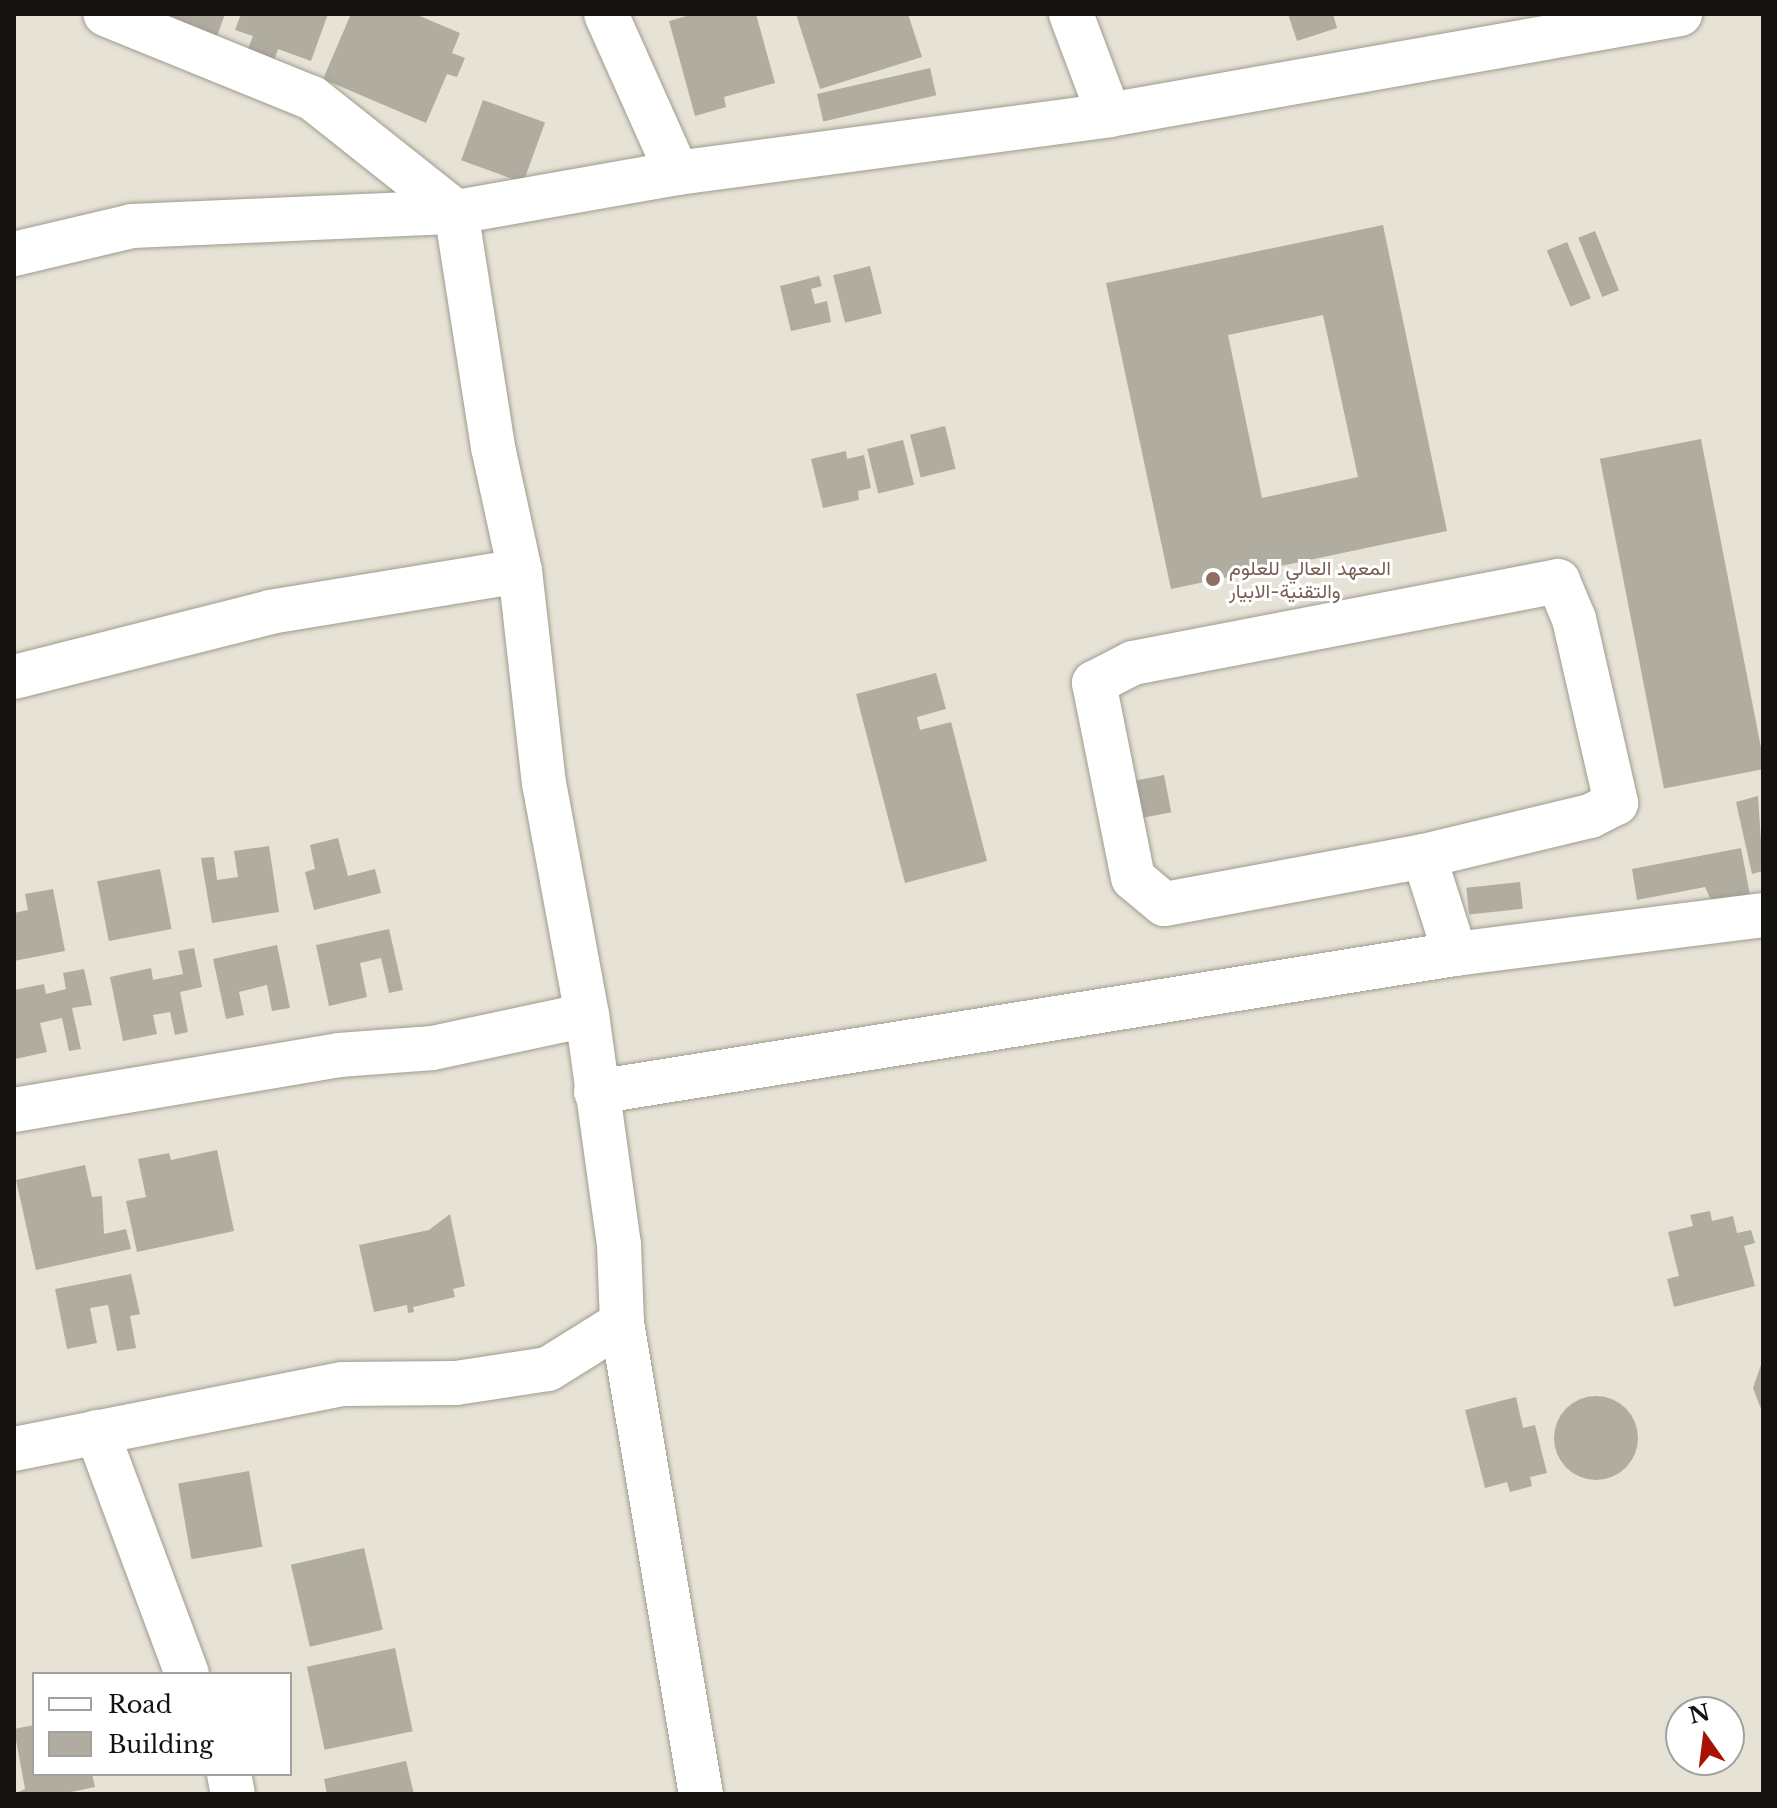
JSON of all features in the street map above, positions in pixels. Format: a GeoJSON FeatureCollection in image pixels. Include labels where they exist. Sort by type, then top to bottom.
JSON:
{"type":"FeatureCollection","features":[{"type":"Feature","properties":{"kind":"street"},"geometry":{"type":"LineString","coordinates":[[105,14],[312,98],[456,212],[493,447],[520,571],[544,784],[587,1015],[619,1245],[622,1323],[701,1794]]}},
{"type":"Feature","properties":{"kind":"street"},"geometry":{"type":"LineString","coordinates":[[606,14],[677,173]]}},
{"type":"Feature","properties":{"kind":"street"},"geometry":{"type":"LineString","coordinates":[[1071,14],[1109,115]]}},
{"type":"Feature","properties":{"kind":"street"},"geometry":{"type":"LineString","coordinates":[[14,254],[132,226],[456,212],[677,173],[1109,115],[1680,14]]}},
{"type":"Feature","properties":{"kind":"street"},"geometry":{"type":"LineString","coordinates":[[14,677],[270,612],[520,571]]}},
{"type":"Feature","properties":{"kind":"street"},"geometry":{"type":"LineString","coordinates":[[1558,581],[1574,619],[1616,803],[1590,816],[1424,856],[1164,904],[1133,878],[1094,683],[1133,663],[1558,581]]}},
{"type":"Feature","properties":{"kind":"street"},"geometry":{"type":"LineString","coordinates":[[1424,856],[1455,954]]}},
{"type":"Feature","properties":{"kind":"street"},"geometry":{"type":"LineString","coordinates":[[596,1092],[1455,954],[1763,915]]}},
{"type":"Feature","properties":{"kind":"street"},"geometry":{"type":"LineString","coordinates":[[14,1110],[339,1055],[433,1048],[587,1015]]}},
{"type":"Feature","properties":{"kind":"street"},"geometry":{"type":"LineString","coordinates":[[14,1449],[343,1384],[456,1383],[548,1369],[622,1323]]}},
{"type":"Feature","properties":{"kind":"street"},"geometry":{"type":"LineString","coordinates":[[97,1432],[186,1672]]}},
{"type":"Feature","properties":{"kind":"building"},"geometry":{"type":"Polygon","coordinates":[[[161,14],[225,14],[217,36],[161,14]]]}},
{"type":"Feature","properties":{"kind":"building"},"geometry":{"type":"Polygon","coordinates":[[[241,14],[328,14],[311,61],[278,49],[273,64],[246,54],[253,36],[235,30],[241,14]]]}},
{"type":"Feature","properties":{"kind":"building"},"geometry":{"type":"Polygon","coordinates":[[[351,14],[415,14],[460,33],[452,53],[465,58],[457,77],[447,74],[426,123],[323,79],[351,14]]]}},
{"type":"Feature","properties":{"kind":"building"},"geometry":{"type":"Polygon","coordinates":[[[694,14],[756,14],[775,83],[724,97],[726,107],[695,116],[669,21],[694,14]]]}},
{"type":"Feature","properties":{"kind":"building"},"geometry":{"type":"Polygon","coordinates":[[[796,14],[908,14],[922,57],[820,89],[796,14]]]}},
{"type":"Feature","properties":{"kind":"building"},"geometry":{"type":"Polygon","coordinates":[[[1288,14],[1333,14],[1337,28],[1297,41],[1288,14]]]}},
{"type":"Feature","properties":{"kind":"building"},"geometry":{"type":"Polygon","coordinates":[[[930,68],[936,95],[823,121],[817,94],[930,68]]]}},
{"type":"Feature","properties":{"kind":"building"},"geometry":{"type":"Polygon","coordinates":[[[483,100],[545,123],[523,183],[461,160],[483,100]]]}},
{"type":"Feature","properties":{"kind":"building"},"geometry":{"type":"Polygon","coordinates":[[[1383,225],[1447,531],[1171,589],[1106,283],[1383,225]],[[1323,315],[1228,335],[1262,498],[1358,477],[1323,315]]]}},
{"type":"Feature","properties":{"kind":"building"},"geometry":{"type":"Polygon","coordinates":[[[1595,231],[1619,290],[1602,297],[1578,238],[1595,231]]]}},
{"type":"Feature","properties":{"kind":"building"},"geometry":{"type":"Polygon","coordinates":[[[1567,242],[1591,298],[1571,307],[1547,251],[1567,242]]]}},
{"type":"Feature","properties":{"kind":"building"},"geometry":{"type":"Polygon","coordinates":[[[870,266],[882,314],[845,323],[833,275],[870,266]]]}},
{"type":"Feature","properties":{"kind":"building"},"geometry":{"type":"Polygon","coordinates":[[[819,276],[822,286],[811,289],[815,304],[827,301],[831,322],[791,331],[780,286],[819,276]]]}},
{"type":"Feature","properties":{"kind":"building"},"geometry":{"type":"Polygon","coordinates":[[[945,426],[956,469],[921,477],[910,435],[945,426]]]}},
{"type":"Feature","properties":{"kind":"building"},"geometry":{"type":"Polygon","coordinates":[[[1701,439],[1763,769],[1664,788],[1600,459],[1701,439]]]}},
{"type":"Feature","properties":{"kind":"building"},"geometry":{"type":"Polygon","coordinates":[[[903,440],[914,485],[878,494],[867,449],[903,440]]]}},
{"type":"Feature","properties":{"kind":"building"},"geometry":{"type":"Polygon","coordinates":[[[846,451],[847,459],[864,455],[871,488],[858,491],[859,500],[823,508],[811,459],[846,451]]]}},
{"type":"Feature","properties":{"kind":"building"},"geometry":{"type":"Polygon","coordinates":[[[936,673],[946,709],[917,717],[920,730],[951,722],[987,861],[905,883],[856,694],[936,673]]]}},
{"type":"Feature","properties":{"kind":"building"},"geometry":{"type":"Polygon","coordinates":[[[1164,775],[1171,812],[1137,819],[1130,782],[1164,775]]]}},
{"type":"Feature","properties":{"kind":"building"},"geometry":{"type":"Polygon","coordinates":[[[1758,796],[1763,871],[1752,874],[1736,802],[1758,796]]]}},
{"type":"Feature","properties":{"kind":"building"},"geometry":{"type":"Polygon","coordinates":[[[338,838],[348,876],[375,869],[381,893],[314,910],[305,872],[315,869],[310,845],[338,838]]]}},
{"type":"Feature","properties":{"kind":"building"},"geometry":{"type":"Polygon","coordinates":[[[269,846],[279,912],[212,923],[201,858],[214,857],[217,880],[238,877],[234,851],[269,846]]]}},
{"type":"Feature","properties":{"kind":"building"},"geometry":{"type":"Polygon","coordinates":[[[1741,848],[1750,895],[1712,902],[1705,887],[1637,900],[1632,869],[1741,848]]]}},
{"type":"Feature","properties":{"kind":"building"},"geometry":{"type":"Polygon","coordinates":[[[160,869],[172,929],[109,941],[97,881],[160,869]]]}},
{"type":"Feature","properties":{"kind":"building"},"geometry":{"type":"Polygon","coordinates":[[[1520,882],[1523,909],[1469,914],[1466,888],[1520,882]]]}},
{"type":"Feature","properties":{"kind":"building"},"geometry":{"type":"Polygon","coordinates":[[[53,889],[65,951],[14,961],[14,913],[28,910],[25,894],[53,889]]]}},
{"type":"Feature","properties":{"kind":"building"},"geometry":{"type":"Polygon","coordinates":[[[389,929],[403,990],[389,993],[381,958],[360,963],[367,997],[329,1006],[316,945],[389,929]]]}},
{"type":"Feature","properties":{"kind":"building"},"geometry":{"type":"Polygon","coordinates":[[[277,945],[290,1008],[272,1011],[267,985],[239,992],[244,1015],[226,1019],[213,959],[277,945]]]}},
{"type":"Feature","properties":{"kind":"building"},"geometry":{"type":"Polygon","coordinates":[[[194,948],[202,987],[180,992],[188,1032],[175,1035],[170,1012],[153,1015],[157,1034],[123,1041],[110,977],[151,968],[153,980],[183,974],[178,951],[194,948]]]}},
{"type":"Feature","properties":{"kind":"building"},"geometry":{"type":"Polygon","coordinates":[[[84,969],[92,1005],[72,1008],[81,1049],[69,1051],[62,1018],[40,1023],[47,1052],[15,1059],[14,990],[44,984],[46,994],[66,989],[63,973],[84,969]]]}},
{"type":"Feature","properties":{"kind":"building"},"geometry":{"type":"Polygon","coordinates":[[[217,1150],[234,1231],[137,1252],[126,1201],[146,1197],[138,1159],[169,1153],[171,1160],[217,1150]]]}},
{"type":"Feature","properties":{"kind":"building"},"geometry":{"type":"Polygon","coordinates":[[[85,1165],[92,1197],[102,1196],[104,1234],[126,1229],[131,1249],[36,1270],[16,1180],[85,1165]]]}},
{"type":"Feature","properties":{"kind":"building"},"geometry":{"type":"Polygon","coordinates":[[[1710,1211],[1712,1221],[1733,1216],[1737,1233],[1751,1230],[1755,1243],[1744,1246],[1755,1286],[1674,1307],[1667,1279],[1679,1276],[1668,1232],[1693,1226],[1690,1215],[1710,1211]]]}},
{"type":"Feature","properties":{"kind":"building"},"geometry":{"type":"Polygon","coordinates":[[[450,1214],[465,1286],[453,1289],[455,1297],[413,1307],[414,1312],[408,1313],[407,1305],[374,1312],[359,1245],[429,1230],[450,1214]]]}},
{"type":"Feature","properties":{"kind":"building"},"geometry":{"type":"Polygon","coordinates":[[[131,1274],[140,1314],[130,1316],[136,1348],[117,1351],[108,1305],[90,1308],[97,1343],[67,1349],[55,1289],[131,1274]]]}},
{"type":"Feature","properties":{"kind":"building"},"geometry":{"type":"Polygon","coordinates":[[[1763,1359],[1763,1414],[1753,1388],[1763,1359]]]}},
{"type":"Feature","properties":{"kind":"building"},"geometry":{"type":"Polygon","coordinates":[[[1596,1396],[1612,1399],[1626,1408],[1635,1422],[1638,1438],[1635,1454],[1626,1468],[1612,1477],[1596,1480],[1580,1477],[1566,1468],[1557,1454],[1554,1438],[1557,1422],[1566,1408],[1580,1399],[1596,1396]]]}},
{"type":"Feature","properties":{"kind":"building"},"geometry":{"type":"Polygon","coordinates":[[[1516,1397],[1523,1428],[1535,1425],[1547,1473],[1530,1477],[1532,1486],[1510,1492],[1507,1482],[1485,1488],[1465,1410],[1516,1397]]]}},
{"type":"Feature","properties":{"kind":"building"},"geometry":{"type":"Polygon","coordinates":[[[249,1471],[262,1547],[191,1559],[178,1484],[249,1471]]]}},
{"type":"Feature","properties":{"kind":"building"},"geometry":{"type":"Polygon","coordinates":[[[364,1548],[383,1630],[310,1647],[291,1565],[364,1548]]]}},
{"type":"Feature","properties":{"kind":"building"},"geometry":{"type":"Polygon","coordinates":[[[395,1648],[413,1731],[325,1750],[307,1667],[395,1648]]]}},
{"type":"Feature","properties":{"kind":"building"},"geometry":{"type":"Polygon","coordinates":[[[32,1725],[32,1776],[92,1776],[95,1787],[61,1794],[14,1794],[25,1789],[14,1729],[32,1725]]]}},
{"type":"Feature","properties":{"kind":"building"},"geometry":{"type":"Polygon","coordinates":[[[406,1761],[414,1794],[327,1794],[324,1779],[406,1761]]]}},
{"type":"Feature","properties":{"kind":"place","name":"المعهد العالي للعلوم والتقنية-الابيار"},"geometry":{"type":"Point","coordinates":[1213,579]}}]}
